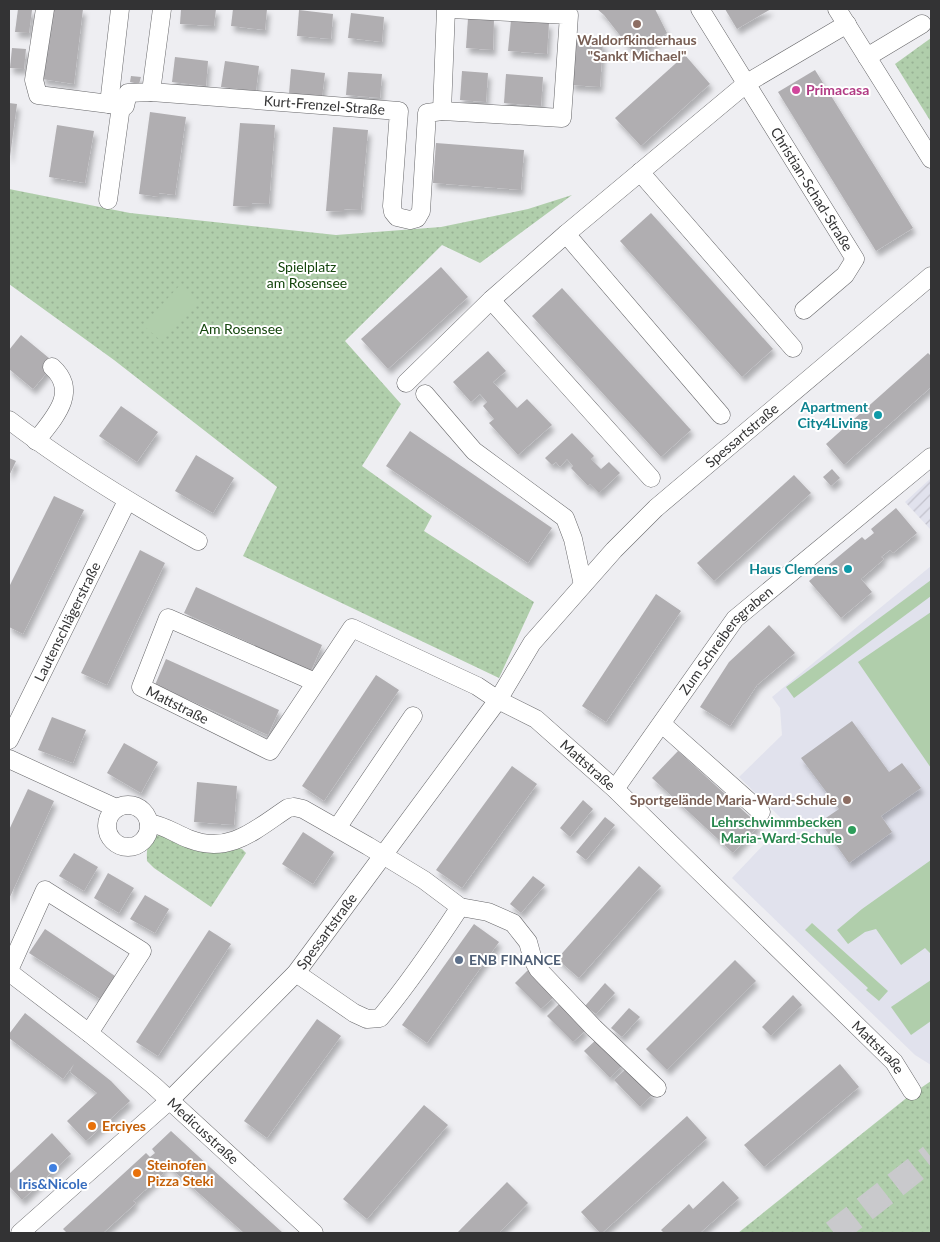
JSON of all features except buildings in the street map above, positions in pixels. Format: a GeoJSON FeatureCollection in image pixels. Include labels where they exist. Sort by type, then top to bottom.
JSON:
{"type":"FeatureCollection","features":[{"type":"Feature","properties":{"kind":"street"},"geometry":{"type":"LineString","coordinates":[[45,9],[34,80],[38,94],[124,106],[128,93],[151,92],[162,9]]}},
{"type":"Feature","properties":{"kind":"street"},"geometry":{"type":"LineString","coordinates":[[108,200],[120,9]]}},
{"type":"Feature","properties":{"kind":"street"},"geometry":{"type":"LineString","coordinates":[[446,9],[442,111],[562,118],[569,15],[451,9]]}},
{"type":"Feature","properties":{"kind":"street"},"geometry":{"type":"LineString","coordinates":[[700,9],[747,84]]}},
{"type":"Feature","properties":{"kind":"street"},"geometry":{"type":"LineString","coordinates":[[837,9],[931,159]]}},
{"type":"Feature","properties":{"kind":"street"},"geometry":{"type":"LineString","coordinates":[[406,383],[491,300],[566,234],[747,84],[847,24]]}},
{"type":"Feature","properties":{"kind":"street"},"geometry":{"type":"LineString","coordinates":[[867,57],[922,24]]}},
{"type":"Feature","properties":{"kind":"street","name":"Christian-Schad-Straße"},"geometry":{"type":"LineString","coordinates":[[747,84],[854,259],[845,275],[804,310]]}},
{"type":"Feature","properties":{"kind":"street","name":"Kurt-Frenzel-Straße"},"geometry":{"type":"LineString","coordinates":[[151,92],[399,111],[392,206],[393,212],[397,217],[410,220],[417,218],[421,211],[427,113],[442,111]]}},
{"type":"Feature","properties":{"kind":"street"},"geometry":{"type":"LineString","coordinates":[[640,172],[793,348]]}},
{"type":"Feature","properties":{"kind":"street"},"geometry":{"type":"LineString","coordinates":[[566,234],[720,415]]}},
{"type":"Feature","properties":{"kind":"street","name":"Spessartstraße"},"geometry":{"type":"LineString","coordinates":[[20,1233],[170,1100],[296,974],[498,700],[532,643],[614,550],[656,508],[931,276]]}},
{"type":"Feature","properties":{"kind":"street"},"geometry":{"type":"LineString","coordinates":[[491,300],[651,478]]}},
{"type":"Feature","properties":{"kind":"street"},"geometry":{"type":"LineString","coordinates":[[36,441],[64,401],[65,386],[52,367]]}},
{"type":"Feature","properties":{"kind":"street"},"geometry":{"type":"LineString","coordinates":[[425,394],[474,451],[565,518],[573,540],[584,585]]}},
{"type":"Feature","properties":{"kind":"street"},"geometry":{"type":"LineString","coordinates":[[9,420],[36,441],[127,502],[198,542]]}},
{"type":"Feature","properties":{"kind":"street","name":"Zum Schreibersgraben"},"geometry":{"type":"LineString","coordinates":[[615,789],[735,619],[931,457]]}},
{"type":"Feature","properties":{"kind":"street","name":"Lautenschlägerstraße"},"geometry":{"type":"LineString","coordinates":[[9,738],[127,502]]}},
{"type":"Feature","properties":{"kind":"street","name":"Mattstraße"},"geometry":{"type":"LineString","coordinates":[[315,682],[168,618],[140,687],[270,750],[352,628],[477,686],[498,700],[536,719],[615,789],[894,1062],[912,1091]]}},
{"type":"Feature","properties":{"kind":"street"},"geometry":{"type":"LineString","coordinates":[[337,828],[413,716]]}},
{"type":"Feature","properties":{"kind":"street"},"geometry":{"type":"LineString","coordinates":[[662,724],[761,812]]}},
{"type":"Feature","properties":{"kind":"street"},"geometry":{"type":"LineString","coordinates":[[9,759],[116,808]]}},
{"type":"Feature","properties":{"kind":"street"},"geometry":{"type":"LineString","coordinates":[[123,805],[137,807],[143,811],[149,823],[149,830],[142,842],[136,845],[122,846],[116,843],[108,832],[108,819],[116,808],[123,805]]}},
{"type":"Feature","properties":{"kind":"street"},"geometry":{"type":"LineString","coordinates":[[149,823],[164,826],[189,839],[206,844],[236,841],[250,834],[288,808],[294,807],[303,810],[424,880],[460,907],[488,912],[514,923],[528,942],[533,960],[538,969],[594,1028],[657,1088]]}},
{"type":"Feature","properties":{"kind":"street","name":"Medicusstraße"},"geometry":{"type":"LineString","coordinates":[[89,1033],[142,951],[45,890],[9,971],[89,1033],[170,1100],[314,1233]]}},
{"type":"Feature","properties":{"kind":"street"},"geometry":{"type":"LineString","coordinates":[[296,974],[354,1013],[367,1019],[380,1018],[431,951],[460,907]]}},
{"type":"Feature","properties":{"kind":"shaded area"},"geometry":{"type":"Polygon","coordinates":[[[931,478],[931,530],[905,502],[931,478]]]}},
{"type":"Feature","properties":{"kind":"shaded area","name":"Sportgelände Maria-Ward-Schule"},"geometry":{"type":"Polygon","coordinates":[[[931,566],[931,1065],[915,1055],[732,878],[785,822],[739,777],[782,735],[780,708],[772,697],[931,566]]]}},
{"type":"Feature","properties":{"kind":"green space"},"geometry":{"type":"Polygon","coordinates":[[[931,38],[931,122],[895,64],[931,38]]]}},
{"type":"Feature","properties":{"kind":"green space","name":"Am Rosensee"},"geometry":{"type":"Polygon","coordinates":[[[9,189],[130,213],[336,235],[441,227],[528,209],[572,195],[480,263],[442,245],[345,341],[401,404],[362,466],[432,516],[424,531],[534,602],[499,678],[243,556],[277,487],[114,360],[9,284],[9,189]]]}},
{"type":"Feature","properties":{"kind":"green space"},"geometry":{"type":"Polygon","coordinates":[[[180,285],[198,301],[161,341],[143,325],[180,285]]]}},
{"type":"Feature","properties":{"kind":"green space"},"geometry":{"type":"Polygon","coordinates":[[[931,580],[931,596],[794,698],[786,687],[931,580]]]}},
{"type":"Feature","properties":{"kind":"green space"},"geometry":{"type":"Polygon","coordinates":[[[931,612],[931,768],[858,662],[931,612]]]}},
{"type":"Feature","properties":{"kind":"green space"},"geometry":{"type":"Polygon","coordinates":[[[165,833],[242,849],[246,853],[211,907],[154,868],[147,861],[147,850],[150,842],[155,837],[165,833]]]}},
{"type":"Feature","properties":{"kind":"green space"},"geometry":{"type":"Polygon","coordinates":[[[931,860],[931,954],[925,948],[901,965],[876,929],[865,932],[848,944],[837,930],[862,909],[931,860]]]}},
{"type":"Feature","properties":{"kind":"green space"},"geometry":{"type":"Polygon","coordinates":[[[812,923],[888,991],[879,1001],[866,990],[868,988],[805,930],[812,923]]]}},
{"type":"Feature","properties":{"kind":"green space"},"geometry":{"type":"Polygon","coordinates":[[[931,980],[931,1021],[911,1035],[891,1007],[931,980]]]}},
{"type":"Feature","properties":{"kind":"green space"},"geometry":{"type":"Polygon","coordinates":[[[931,1081],[931,1233],[738,1233],[909,1096],[931,1081]]]}},
{"type":"Feature","properties":{"kind":"tunnel"},"geometry":{"type":"LineString","coordinates":[[834,1233],[931,1157]]}},
{"type":"Feature","properties":{"kind":"place","name":"Waldorfkinderhaus \"Sankt Michael\""},"geometry":{"type":"Point","coordinates":[637,24]}},
{"type":"Feature","properties":{"kind":"place","name":"Primacasa"},"geometry":{"type":"Point","coordinates":[796,90]}},
{"type":"Feature","properties":{"kind":"place","name":"Apartment City4Living"},"geometry":{"type":"Point","coordinates":[878,415]}},
{"type":"Feature","properties":{"kind":"place","name":"Haus Clemens"},"geometry":{"type":"Point","coordinates":[848,569]}},
{"type":"Feature","properties":{"kind":"place","name":"Sportgelände Maria-Ward-Schule"},"geometry":{"type":"Point","coordinates":[847,800]}},
{"type":"Feature","properties":{"kind":"place","name":"Lehrschwimmbecken Maria-Ward-Schule"},"geometry":{"type":"Point","coordinates":[852,830]}},
{"type":"Feature","properties":{"kind":"place","name":"ENB FINANCE"},"geometry":{"type":"Point","coordinates":[459,960]}},
{"type":"Feature","properties":{"kind":"place","name":"Erciyes"},"geometry":{"type":"Point","coordinates":[92,1126]}},
{"type":"Feature","properties":{"kind":"place","name":"Iris&Nicole"},"geometry":{"type":"Point","coordinates":[53,1168]}},
{"type":"Feature","properties":{"kind":"place","name":"Steinofen Pizza Steki"},"geometry":{"type":"Point","coordinates":[137,1173]}},
{"type":"Feature","properties":{"kind":"park label","name":"Spielplatz am Rosensee"},"geometry":{"type":"Point","coordinates":[307,276]}}]}
